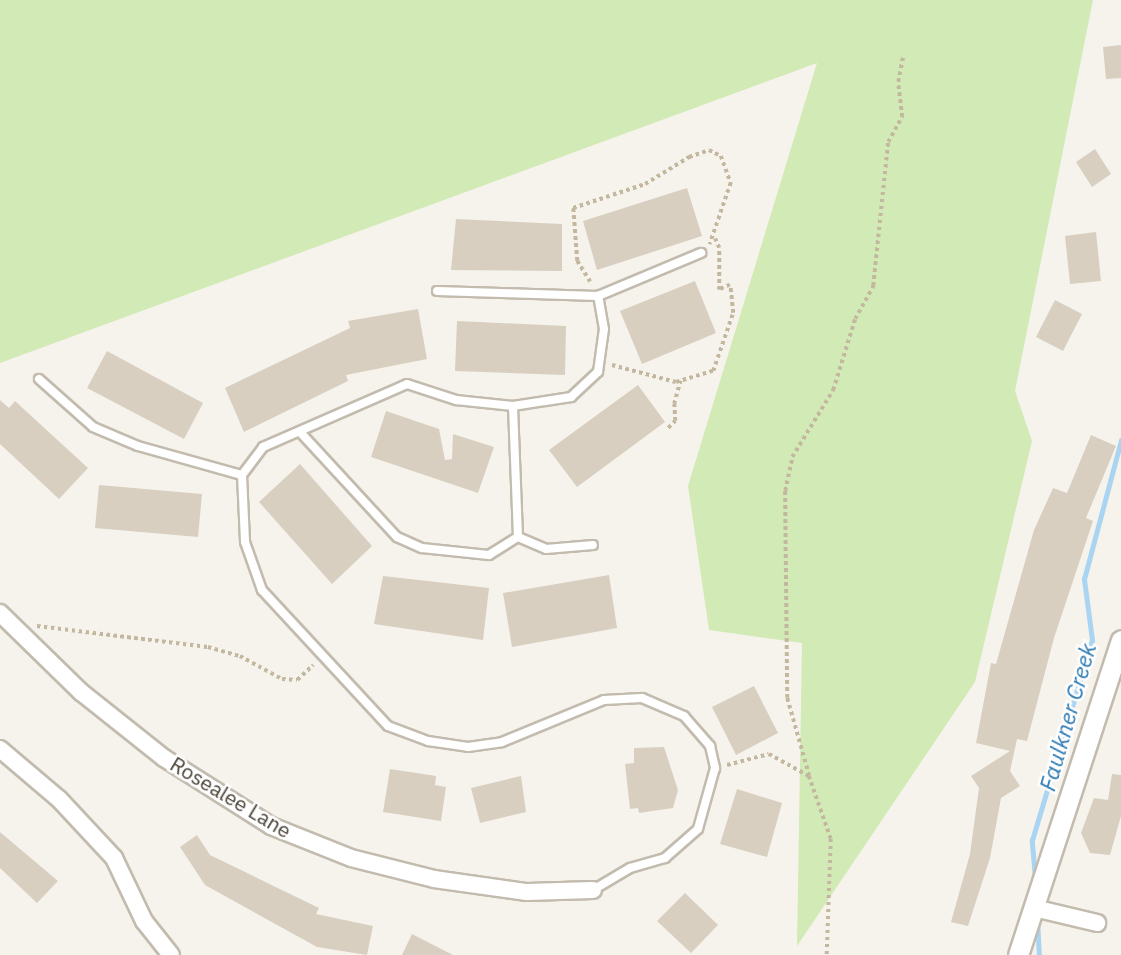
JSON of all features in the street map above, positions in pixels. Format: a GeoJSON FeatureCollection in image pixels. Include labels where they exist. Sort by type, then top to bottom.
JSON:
{"type":"FeatureCollection","features":[{"type":"Feature","properties":{"kind":"street","name":"Rosealee Lane"},"geometry":{"type":"LineString","coordinates":[[4,617],[81,692],[164,758],[271,826],[351,858],[434,879],[527,892],[593,890]]}},
{"type":"Feature","properties":{"kind":"street"},"geometry":{"type":"LineString","coordinates":[[1018,955],[1121,640]]}},
{"type":"Feature","properties":{"kind":"street"},"geometry":{"type":"LineString","coordinates":[[0,749],[59,799],[114,858],[144,921],[171,955]]}},
{"type":"Feature","properties":{"kind":"street"},"geometry":{"type":"LineString","coordinates":[[1034,908],[1097,923]]}},
{"type":"Feature","properties":{"kind":"lane"},"geometry":{"type":"LineString","coordinates":[[437,291],[598,296],[701,253]]}},
{"type":"Feature","properties":{"kind":"lane"},"geometry":{"type":"LineString","coordinates":[[593,890],[630,868],[665,858],[698,829],[715,768],[710,746],[684,716],[642,698],[604,700],[502,742],[467,747],[428,741],[388,726],[321,657],[262,590],[245,542],[242,475],[263,447],[407,384],[456,400],[513,406],[571,397],[598,372],[596,363],[604,329],[598,296]]}},
{"type":"Feature","properties":{"kind":"lane"},"geometry":{"type":"LineString","coordinates":[[39,379],[93,427],[138,446],[242,475]]}},
{"type":"Feature","properties":{"kind":"lane"},"geometry":{"type":"LineString","coordinates":[[513,406],[518,537]]}},
{"type":"Feature","properties":{"kind":"lane"},"geometry":{"type":"LineString","coordinates":[[300,432],[397,537],[422,548],[489,555],[518,537]]}},
{"type":"Feature","properties":{"kind":"lane"},"geometry":{"type":"LineString","coordinates":[[518,537],[546,549],[593,545]]}},
{"type":"Feature","properties":{"kind":"path"},"geometry":{"type":"LineString","coordinates":[[827,955],[831,839],[809,776],[787,698],[785,491],[792,457],[833,390],[855,319],[873,286],[888,142],[902,117],[898,82],[903,57]]}},
{"type":"Feature","properties":{"kind":"path"},"geometry":{"type":"LineString","coordinates":[[598,296],[577,261],[573,208],[645,184],[709,150],[721,156],[731,183],[715,239],[701,253]]}},
{"type":"Feature","properties":{"kind":"path"},"geometry":{"type":"LineString","coordinates":[[596,363],[680,381],[713,371],[733,313],[730,285],[719,290],[719,248],[715,239]]}},
{"type":"Feature","properties":{"kind":"path"},"geometry":{"type":"LineString","coordinates":[[668,428],[675,422],[674,404],[680,381]]}},
{"type":"Feature","properties":{"kind":"path"},"geometry":{"type":"LineString","coordinates":[[4,617],[80,635],[208,647],[240,656],[282,679],[297,680],[321,657]]}},
{"type":"Feature","properties":{"kind":"path"},"geometry":{"type":"LineString","coordinates":[[715,768],[769,754],[809,776]]}},
{"type":"Feature","properties":{"kind":"green space"},"geometry":{"type":"Polygon","coordinates":[[[0,0],[1093,0],[1015,391],[1032,441],[975,682],[797,946],[802,643],[709,630],[688,486],[817,63],[0,363],[0,0]]]}},
{"type":"Feature","properties":{"kind":"building"},"geometry":{"type":"Polygon","coordinates":[[[1121,45],[1121,78],[1106,79],[1103,47],[1121,45]]]}},
{"type":"Feature","properties":{"kind":"building"},"geometry":{"type":"Polygon","coordinates":[[[1095,149],[1111,174],[1092,187],[1076,162],[1095,149]]]}},
{"type":"Feature","properties":{"kind":"building"},"geometry":{"type":"Polygon","coordinates":[[[687,188],[702,236],[597,270],[583,221],[687,188]]]}},
{"type":"Feature","properties":{"kind":"building"},"geometry":{"type":"Polygon","coordinates":[[[456,219],[562,224],[562,271],[451,270],[456,219]]]}},
{"type":"Feature","properties":{"kind":"building"},"geometry":{"type":"Polygon","coordinates":[[[1096,232],[1101,281],[1070,284],[1065,236],[1096,232]]]}},
{"type":"Feature","properties":{"kind":"building"},"geometry":{"type":"Polygon","coordinates":[[[695,281],[716,333],[642,364],[620,311],[695,281]]]}},
{"type":"Feature","properties":{"kind":"building"},"geometry":{"type":"Polygon","coordinates":[[[1055,300],[1082,314],[1063,351],[1036,337],[1055,300]]]}},
{"type":"Feature","properties":{"kind":"building"},"geometry":{"type":"Polygon","coordinates":[[[418,309],[427,359],[346,375],[348,381],[244,432],[225,388],[350,328],[348,321],[418,309]]]}},
{"type":"Feature","properties":{"kind":"building"},"geometry":{"type":"Polygon","coordinates":[[[457,321],[566,326],[565,375],[455,371],[457,321]]]}},
{"type":"Feature","properties":{"kind":"building"},"geometry":{"type":"Polygon","coordinates":[[[107,351],[203,403],[184,439],[87,388],[107,351]]]}},
{"type":"Feature","properties":{"kind":"building"},"geometry":{"type":"Polygon","coordinates":[[[638,385],[665,422],[577,487],[549,450],[638,385]]]}},
{"type":"Feature","properties":{"kind":"building"},"geometry":{"type":"Polygon","coordinates":[[[0,400],[9,408],[15,401],[88,468],[59,499],[0,444],[0,400]]]}},
{"type":"Feature","properties":{"kind":"building"},"geometry":{"type":"Polygon","coordinates":[[[386,411],[439,429],[445,460],[452,459],[453,434],[494,447],[478,493],[371,457],[386,411]]]}},
{"type":"Feature","properties":{"kind":"building"},"geometry":{"type":"Polygon","coordinates":[[[1091,435],[1116,446],[1086,518],[1093,521],[1054,638],[1027,741],[1017,739],[1010,771],[1020,786],[1001,798],[990,858],[968,926],[951,922],[970,854],[979,788],[971,776],[1010,751],[976,743],[991,663],[996,664],[1034,530],[1053,488],[1067,493],[1091,435]]]}},
{"type":"Feature","properties":{"kind":"building"},"geometry":{"type":"Polygon","coordinates":[[[300,464],[372,546],[332,584],[259,502],[300,464]]]}},
{"type":"Feature","properties":{"kind":"building"},"geometry":{"type":"Polygon","coordinates":[[[99,485],[202,494],[198,537],[95,528],[99,485]]]}},
{"type":"Feature","properties":{"kind":"building"},"geometry":{"type":"Polygon","coordinates":[[[609,575],[617,628],[512,647],[503,593],[609,575]]]}},
{"type":"Feature","properties":{"kind":"building"},"geometry":{"type":"Polygon","coordinates":[[[383,576],[489,588],[483,640],[374,624],[383,576]]]}},
{"type":"Feature","properties":{"kind":"building"},"geometry":{"type":"Polygon","coordinates":[[[754,686],[778,733],[736,755],[712,707],[754,686]]]}},
{"type":"Feature","properties":{"kind":"building"},"geometry":{"type":"Polygon","coordinates":[[[664,747],[678,790],[673,808],[639,813],[638,808],[630,809],[625,764],[634,763],[634,748],[664,747]]]}},
{"type":"Feature","properties":{"kind":"building"},"geometry":{"type":"Polygon","coordinates":[[[390,769],[436,776],[435,785],[446,787],[441,821],[383,812],[390,769]]]}},
{"type":"Feature","properties":{"kind":"building"},"geometry":{"type":"Polygon","coordinates":[[[1112,774],[1121,775],[1121,816],[1110,855],[1090,853],[1081,833],[1094,798],[1108,800],[1112,774]]]}},
{"type":"Feature","properties":{"kind":"building"},"geometry":{"type":"Polygon","coordinates":[[[521,776],[526,812],[480,823],[471,788],[521,776]]]}},
{"type":"Feature","properties":{"kind":"building"},"geometry":{"type":"Polygon","coordinates":[[[737,789],[782,803],[767,857],[720,844],[737,789]]]}},
{"type":"Feature","properties":{"kind":"building"},"geometry":{"type":"Polygon","coordinates":[[[0,832],[58,881],[37,903],[0,868],[0,832]]]}},
{"type":"Feature","properties":{"kind":"building"},"geometry":{"type":"Polygon","coordinates":[[[197,835],[210,855],[319,908],[316,914],[373,926],[367,955],[317,947],[205,885],[180,847],[197,835]]]}},
{"type":"Feature","properties":{"kind":"building"},"geometry":{"type":"Polygon","coordinates":[[[685,893],[718,925],[691,953],[657,921],[685,893]]]}},
{"type":"Feature","properties":{"kind":"building"},"geometry":{"type":"Polygon","coordinates":[[[412,934],[453,955],[402,955],[412,934]]]}},
{"type":"Feature","properties":{"kind":"waterway","name":"Faulkner Creek"},"geometry":{"type":"LineString","coordinates":[[1035,878],[1032,840],[1092,640],[1084,579],[1121,440]]}},
{"type":"Feature","properties":{"kind":"waterway","name":"Faulkner Creek"},"geometry":{"type":"LineString","coordinates":[[1037,919],[1039,955]]}}]}
